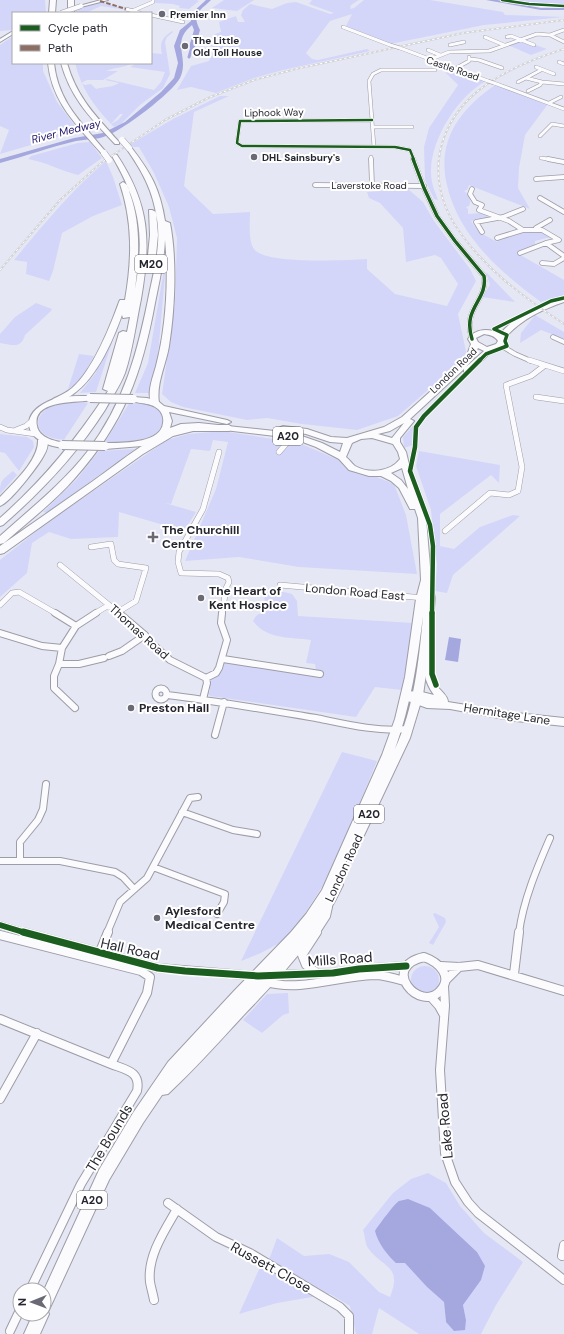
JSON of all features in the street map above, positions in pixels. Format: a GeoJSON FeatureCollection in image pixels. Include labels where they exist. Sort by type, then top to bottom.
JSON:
{"type":"FeatureCollection","features":[{"type":"Feature","properties":{"kind":"highway"},"geometry":{"type":"LineString","coordinates":[[52,0],[52,11]]}},
{"type":"Feature","properties":{"kind":"highway"},"geometry":{"type":"LineString","coordinates":[[58,12],[59,0]]}},
{"type":"Feature","properties":{"kind":"highway"},"geometry":{"type":"LineString","coordinates":[[65,0],[65,12]]}},
{"type":"Feature","properties":{"kind":"highway"},"geometry":{"type":"LineString","coordinates":[[71,11],[72,0]]}},
{"type":"Feature","properties":{"kind":"highway","name":"M20"},"geometry":{"type":"LineString","coordinates":[[0,523],[33,492],[73,449],[116,384],[125,361],[142,276],[145,237],[143,218],[130,181],[106,150],[81,122],[67,110],[56,90],[52,76],[51,64]]}},
{"type":"Feature","properties":{"kind":"highway","name":"M20"},"geometry":{"type":"LineString","coordinates":[[56,64],[59,81],[81,122]]}},
{"type":"Feature","properties":{"kind":"highway","name":"M20"},"geometry":{"type":"LineString","coordinates":[[64,64],[71,88],[78,99],[140,163],[163,208],[168,230],[171,262],[165,344],[154,390],[155,403]]}},
{"type":"Feature","properties":{"kind":"highway","name":"M20"},"geometry":{"type":"LineString","coordinates":[[70,64],[76,85],[97,118]]}},
{"type":"Feature","properties":{"kind":"highway","name":"M20"},"geometry":{"type":"LineString","coordinates":[[127,150],[143,182],[150,203],[154,224],[152,252],[141,337],[130,382]]}},
{"type":"Feature","properties":{"kind":"highway","name":"M20"},"geometry":{"type":"LineString","coordinates":[[102,407],[120,345],[128,309],[135,240],[132,212],[112,158]]}},
{"type":"Feature","properties":{"kind":"highway","name":"M20"},"geometry":{"type":"LineString","coordinates":[[0,541],[53,494],[80,466],[102,437],[122,401],[142,345],[156,280],[161,242],[160,215],[152,184]]}},
{"type":"Feature","properties":{"kind":"highway","name":"M20"},"geometry":{"type":"LineString","coordinates":[[56,401],[70,395],[82,384],[111,334],[125,297],[134,256]]}},
{"type":"Feature","properties":{"kind":"highway"},"geometry":{"type":"LineString","coordinates":[[0,551],[140,452],[170,434],[184,429],[229,428]]}},
{"type":"Feature","properties":{"kind":"highway"},"geometry":{"type":"LineString","coordinates":[[140,452],[159,436]]}},
{"type":"Feature","properties":{"kind":"highway"},"geometry":{"type":"LineString","coordinates":[[0,503],[16,486],[40,455],[45,446],[40,437]]}},
{"type":"Feature","properties":{"kind":"main road","name":"London Road"},"geometry":{"type":"LineString","coordinates":[[396,442],[396,438],[410,421],[429,406],[479,358],[498,346],[512,325],[519,319],[545,306],[564,300]]}},
{"type":"Feature","properties":{"kind":"main road","name":"London Road"},"geometry":{"type":"LineString","coordinates":[[366,435],[387,429],[405,419],[469,359],[474,349],[476,335],[512,325]]}},
{"type":"Feature","properties":{"kind":"main road"},"geometry":{"type":"LineString","coordinates":[[474,342],[481,348],[498,346],[495,334],[485,332]]}},
{"type":"Feature","properties":{"kind":"main road"},"geometry":{"type":"LineString","coordinates":[[73,398],[133,399],[155,403],[162,408],[168,416],[168,420],[166,428],[159,436],[135,445],[62,445],[40,437],[32,428],[32,421],[42,409],[56,401],[73,398]]}},
{"type":"Feature","properties":{"kind":"main road","name":"A20"},"geometry":{"type":"LineString","coordinates":[[162,408],[214,420],[295,430],[330,440],[348,441]]}},
{"type":"Feature","properties":{"kind":"main road","name":"A20"},"geometry":{"type":"LineString","coordinates":[[159,436],[174,428],[189,425],[229,428],[293,436],[319,445],[342,457]]}},
{"type":"Feature","properties":{"kind":"main road"},"geometry":{"type":"LineString","coordinates":[[366,435],[381,437],[396,442],[404,459],[398,467],[382,473],[360,471],[352,468],[342,457],[348,441],[366,435]]}},
{"type":"Feature","properties":{"kind":"main road","name":"London Road"},"geometry":{"type":"LineString","coordinates":[[267,978],[326,893],[387,755],[402,730],[418,698],[426,638],[426,562],[422,518],[407,473],[404,459]]}},
{"type":"Feature","properties":{"kind":"main road","name":"London Road"},"geometry":{"type":"LineString","coordinates":[[382,473],[390,476],[402,485],[423,529]]}},
{"type":"Feature","properties":{"kind":"main road","name":"London Road"},"geometry":{"type":"LineString","coordinates":[[52,1289],[104,1175],[126,1136],[151,1100],[183,1072],[314,927],[332,897],[395,761],[402,730],[406,696],[425,598]]}},
{"type":"Feature","properties":{"kind":"main road"},"geometry":{"type":"LineString","coordinates":[[426,638],[429,681],[435,692],[447,702]]}},
{"type":"Feature","properties":{"kind":"main road","name":"Hermitage Lane"},"geometry":{"type":"LineString","coordinates":[[406,696],[418,698],[440,706],[447,702],[516,717],[564,722]]}},
{"type":"Feature","properties":{"kind":"main road"},"geometry":{"type":"LineString","coordinates":[[32,1334],[37,1322]]}},
{"type":"Feature","properties":{"kind":"street"},"geometry":{"type":"LineString","coordinates":[[64,12],[106,0]]}},
{"type":"Feature","properties":{"kind":"street"},"geometry":{"type":"LineString","coordinates":[[132,11],[153,2],[152,0]]}},
{"type":"Feature","properties":{"kind":"street"},"geometry":{"type":"LineString","coordinates":[[126,9],[136,12]]}},
{"type":"Feature","properties":{"kind":"street"},"geometry":{"type":"LineString","coordinates":[[152,15],[183,22]]}},
{"type":"Feature","properties":{"kind":"street","name":"Castle Road"},"geometry":{"type":"LineString","coordinates":[[343,27],[564,109]]}},
{"type":"Feature","properties":{"kind":"street"},"geometry":{"type":"LineString","coordinates":[[561,27],[559,27],[564,30]]}},
{"type":"Feature","properties":{"kind":"street"},"geometry":{"type":"LineString","coordinates":[[550,35],[564,30]]}},
{"type":"Feature","properties":{"kind":"street"},"geometry":{"type":"LineString","coordinates":[[532,31],[550,35],[564,42]]}},
{"type":"Feature","properties":{"kind":"street"},"geometry":{"type":"LineString","coordinates":[[429,60],[449,52],[488,51],[520,40],[536,32]]}},
{"type":"Feature","properties":{"kind":"street"},"geometry":{"type":"LineString","coordinates":[[0,41],[12,33]]}},
{"type":"Feature","properties":{"kind":"street"},"geometry":{"type":"LineString","coordinates":[[507,37],[511,36],[534,45]]}},
{"type":"Feature","properties":{"kind":"street"},"geometry":{"type":"LineString","coordinates":[[485,37],[504,45]]}},
{"type":"Feature","properties":{"kind":"street"},"geometry":{"type":"LineString","coordinates":[[459,52],[457,46],[452,45],[464,42]]}},
{"type":"Feature","properties":{"kind":"street"},"geometry":{"type":"LineString","coordinates":[[420,52],[430,50],[440,55]]}},
{"type":"Feature","properties":{"kind":"street"},"geometry":{"type":"LineString","coordinates":[[467,52],[470,59]]}},
{"type":"Feature","properties":{"kind":"street"},"geometry":{"type":"LineString","coordinates":[[467,71],[456,67],[470,59],[480,60],[499,66]]}},
{"type":"Feature","properties":{"kind":"street"},"geometry":{"type":"LineString","coordinates":[[536,67],[554,74]]}},
{"type":"Feature","properties":{"kind":"street"},"geometry":{"type":"LineString","coordinates":[[435,70],[381,70],[374,72],[371,75],[370,80],[374,147],[403,148],[410,150],[441,223],[454,241],[481,271],[485,279],[484,288],[468,321],[469,332],[474,342]]}},
{"type":"Feature","properties":{"kind":"street"},"geometry":{"type":"LineString","coordinates":[[518,82],[541,70]]}},
{"type":"Feature","properties":{"kind":"street"},"geometry":{"type":"LineString","coordinates":[[526,78],[542,82],[564,84]]}},
{"type":"Feature","properties":{"kind":"street"},"geometry":{"type":"LineString","coordinates":[[364,80],[370,80]]}},
{"type":"Feature","properties":{"kind":"street"},"geometry":{"type":"LineString","coordinates":[[528,91],[540,85],[542,82]]}},
{"type":"Feature","properties":{"kind":"street"},"geometry":{"type":"LineString","coordinates":[[556,95],[563,98]]}},
{"type":"Feature","properties":{"kind":"street"},"geometry":{"type":"LineString","coordinates":[[549,103],[563,98]]}},
{"type":"Feature","properties":{"kind":"street","name":"Liphook Way"},"geometry":{"type":"LineString","coordinates":[[372,120],[240,121],[237,143],[242,146],[374,147]]}},
{"type":"Feature","properties":{"kind":"street"},"geometry":{"type":"LineString","coordinates":[[540,136],[549,125],[553,124],[564,126]]}},
{"type":"Feature","properties":{"kind":"street"},"geometry":{"type":"LineString","coordinates":[[373,126],[412,127]]}},
{"type":"Feature","properties":{"kind":"street"},"geometry":{"type":"LineString","coordinates":[[371,157],[372,185]]}},
{"type":"Feature","properties":{"kind":"street"},"geometry":{"type":"LineString","coordinates":[[541,158],[564,162]]}},
{"type":"Feature","properties":{"kind":"street"},"geometry":{"type":"LineString","coordinates":[[536,179],[564,177]]}},
{"type":"Feature","properties":{"kind":"street","name":"Laverstoke Road"},"geometry":{"type":"LineString","coordinates":[[315,185],[424,186]]}},
{"type":"Feature","properties":{"kind":"street"},"geometry":{"type":"LineString","coordinates":[[472,189],[470,194],[475,202],[482,205],[479,210],[503,217],[516,224],[523,230]]}},
{"type":"Feature","properties":{"kind":"street"},"geometry":{"type":"LineString","coordinates":[[540,198],[548,201],[564,212]]}},
{"type":"Feature","properties":{"kind":"street"},"geometry":{"type":"LineString","coordinates":[[482,232],[476,222],[503,217],[523,209]]}},
{"type":"Feature","properties":{"kind":"street"},"geometry":{"type":"LineString","coordinates":[[497,238],[523,230],[536,228],[550,220]]}},
{"type":"Feature","properties":{"kind":"street"},"geometry":{"type":"LineString","coordinates":[[536,228],[550,232],[562,239]]}},
{"type":"Feature","properties":{"kind":"street"},"geometry":{"type":"LineString","coordinates":[[520,253],[546,243],[562,239]]}},
{"type":"Feature","properties":{"kind":"street"},"geometry":{"type":"LineString","coordinates":[[542,263],[554,264],[564,257],[546,243]]}},
{"type":"Feature","properties":{"kind":"street"},"geometry":{"type":"LineString","coordinates":[[468,321],[472,329],[485,332]]}},
{"type":"Feature","properties":{"kind":"street"},"geometry":{"type":"LineString","coordinates":[[553,336],[564,342]]}},
{"type":"Feature","properties":{"kind":"street"},"geometry":{"type":"LineString","coordinates":[[498,346],[520,358],[544,366],[563,370]]}},
{"type":"Feature","properties":{"kind":"street"},"geometry":{"type":"LineString","coordinates":[[445,532],[490,493],[509,495],[518,491],[522,467],[506,385],[531,376],[544,366]]}},
{"type":"Feature","properties":{"kind":"street"},"geometry":{"type":"LineString","coordinates":[[536,397],[564,400]]}},
{"type":"Feature","properties":{"kind":"street"},"geometry":{"type":"LineString","coordinates":[[14,431],[26,426],[32,421]]}},
{"type":"Feature","properties":{"kind":"street"},"geometry":{"type":"LineString","coordinates":[[0,427],[40,437]]}},
{"type":"Feature","properties":{"kind":"street"},"geometry":{"type":"LineString","coordinates":[[278,452],[293,436]]}},
{"type":"Feature","properties":{"kind":"street"},"geometry":{"type":"LineString","coordinates":[[203,699],[207,683],[206,678],[216,672],[223,658],[227,640],[221,624],[226,588],[229,582],[228,578],[219,574],[181,573],[178,562],[179,552],[203,509],[219,452]]}},
{"type":"Feature","properties":{"kind":"street"},"geometry":{"type":"LineString","coordinates":[[91,547],[111,544],[114,560],[118,564],[146,568],[136,601],[118,612]]}},
{"type":"Feature","properties":{"kind":"street","name":"Thomas Road"},"geometry":{"type":"LineString","coordinates":[[60,565],[145,635],[146,639],[170,660],[206,678]]}},
{"type":"Feature","properties":{"kind":"street","name":"London Road East"},"geometry":{"type":"LineString","coordinates":[[280,586],[425,598]]}},
{"type":"Feature","properties":{"kind":"street"},"geometry":{"type":"LineString","coordinates":[[0,605],[12,593],[18,592],[76,626]]}},
{"type":"Feature","properties":{"kind":"street"},"geometry":{"type":"LineString","coordinates":[[75,708],[54,688],[54,676],[59,664],[62,648],[76,626],[109,605]]}},
{"type":"Feature","properties":{"kind":"street"},"geometry":{"type":"LineString","coordinates":[[0,633],[42,646],[62,648]]}},
{"type":"Feature","properties":{"kind":"street"},"geometry":{"type":"LineString","coordinates":[[59,664],[79,664],[106,657],[122,650],[145,635]]}},
{"type":"Feature","properties":{"kind":"street"},"geometry":{"type":"LineString","coordinates":[[223,658],[320,674]]}},
{"type":"Feature","properties":{"kind":"street"},"geometry":{"type":"LineString","coordinates":[[167,695],[224,702],[365,727],[402,730]]}},
{"type":"Feature","properties":{"kind":"street"},"geometry":{"type":"LineString","coordinates":[[215,735],[224,702]]}},
{"type":"Feature","properties":{"kind":"street"},"geometry":{"type":"LineString","coordinates":[[20,860],[20,842],[38,820],[43,809],[46,784]]}},
{"type":"Feature","properties":{"kind":"street"},"geometry":{"type":"LineString","coordinates":[[99,954],[120,902],[147,878],[190,798],[198,797]]}},
{"type":"Feature","properties":{"kind":"street"},"geometry":{"type":"LineString","coordinates":[[182,812],[233,830],[257,834]]}},
{"type":"Feature","properties":{"kind":"street"},"geometry":{"type":"LineString","coordinates":[[514,974],[521,920],[540,861],[550,838]]}},
{"type":"Feature","properties":{"kind":"street"},"geometry":{"type":"LineString","coordinates":[[0,861],[60,861],[115,872],[123,877],[134,889]]}},
{"type":"Feature","properties":{"kind":"street"},"geometry":{"type":"LineString","coordinates":[[153,867],[225,894],[224,902],[217,914]]}},
{"type":"Feature","properties":{"kind":"street","name":"Mills Road"},"geometry":{"type":"LineString","coordinates":[[317,973],[306,965],[302,956],[327,916],[332,897]]}},
{"type":"Feature","properties":{"kind":"street","name":"Hall Road"},"geometry":{"type":"LineString","coordinates":[[0,925],[99,954],[158,968],[267,978]]}},
{"type":"Feature","properties":{"kind":"street"},"geometry":{"type":"LineString","coordinates":[[0,935],[141,971],[147,974],[150,978],[147,993],[111,1064],[0,1019]]}},
{"type":"Feature","properties":{"kind":"street"},"geometry":{"type":"LineString","coordinates":[[445,983],[445,975],[441,966],[435,960],[424,957],[413,960],[406,966],[404,981],[408,988],[417,995],[431,997],[440,992],[445,983],[459,967]]}},
{"type":"Feature","properties":{"kind":"street"},"geometry":{"type":"LineString","coordinates":[[441,966],[459,967],[478,965],[514,974],[564,991]]}},
{"type":"Feature","properties":{"kind":"street","name":"Mills Road"},"geometry":{"type":"LineString","coordinates":[[404,981],[388,976],[374,975],[289,985],[272,985],[267,978],[406,966]]}},
{"type":"Feature","properties":{"kind":"street","name":"Lake Road"},"geometry":{"type":"LineString","coordinates":[[445,983],[440,1070],[445,1153],[451,1173],[468,1202],[478,1213],[564,1280]]}},
{"type":"Feature","properties":{"kind":"street"},"geometry":{"type":"LineString","coordinates":[[431,997],[439,1006],[444,1016]]}},
{"type":"Feature","properties":{"kind":"street"},"geometry":{"type":"LineString","coordinates":[[0,1099],[37,1033]]}},
{"type":"Feature","properties":{"kind":"street","name":"The Bounds"},"geometry":{"type":"LineString","coordinates":[[34,1282],[81,1184],[137,1091],[140,1082],[138,1077],[111,1064]]}},
{"type":"Feature","properties":{"kind":"street","name":"Russett Close"},"geometry":{"type":"LineString","coordinates":[[168,1203],[216,1237],[250,1253],[340,1307],[349,1316],[349,1334]]}},
{"type":"Feature","properties":{"kind":"street"},"geometry":{"type":"LineString","coordinates":[[154,1300],[150,1280],[155,1256],[159,1242],[177,1209]]}},
{"type":"Feature","properties":{"kind":"street"},"geometry":{"type":"LineString","coordinates":[[562,1256],[564,1245]]}},
{"type":"Feature","properties":{"kind":"street"},"geometry":{"type":"LineString","coordinates":[[10,1331],[14,1322]]}},
{"type":"Feature","properties":{"kind":"shaded area"},"geometry":{"type":"Polygon","coordinates":[[[0,0],[45,0],[46,12],[12,12],[12,30],[0,31],[0,0]]]}},
{"type":"Feature","properties":{"kind":"shaded area"},"geometry":{"type":"Polygon","coordinates":[[[153,0],[199,1],[189,9],[179,8],[180,6],[173,4],[156,3],[153,0]]]}},
{"type":"Feature","properties":{"kind":"shaded area"},"geometry":{"type":"Polygon","coordinates":[[[224,0],[254,0],[237,11],[212,8],[224,0]]]}},
{"type":"Feature","properties":{"kind":"shaded area"},"geometry":{"type":"Polygon","coordinates":[[[312,0],[359,0],[351,5],[350,9],[354,8],[364,0],[430,0],[503,12],[505,15],[564,17],[484,25],[390,44],[346,26],[352,14],[330,21],[306,53],[312,59],[318,60],[367,49],[370,51],[283,70],[254,78],[216,93],[191,87],[177,90],[191,66],[209,61],[215,48],[206,44],[215,34],[221,32],[219,22],[236,16],[238,22],[245,22],[241,15],[243,10],[250,4],[272,9],[287,3],[296,2],[330,14],[334,13],[309,4],[312,0]]]}},
{"type":"Feature","properties":{"kind":"shaded area"},"geometry":{"type":"Polygon","coordinates":[[[499,0],[564,0],[564,6],[528,5],[499,0]]]}},
{"type":"Feature","properties":{"kind":"shaded area"},"geometry":{"type":"Polygon","coordinates":[[[101,2],[127,10],[101,6],[88,12],[76,12],[76,10],[101,2]]]}},
{"type":"Feature","properties":{"kind":"shaded area"},"geometry":{"type":"Polygon","coordinates":[[[172,31],[173,32],[167,37],[165,42],[170,74],[163,88],[140,105],[121,124],[114,127],[111,124],[99,110],[82,84],[91,84],[96,89],[119,83],[105,80],[107,79],[154,90],[161,82],[165,72],[130,67],[135,64],[152,64],[152,53],[162,54],[162,40],[169,33],[172,31]],[[120,114],[111,124],[118,120],[123,114],[120,114]]]}},
{"type":"Feature","properties":{"kind":"shaded area"},"geometry":{"type":"Polygon","coordinates":[[[12,37],[12,64],[43,64],[43,71],[57,102],[79,131],[0,154],[9,130],[0,126],[0,45],[12,37]]]}},
{"type":"Feature","properties":{"kind":"shaded area"},"geometry":{"type":"Polygon","coordinates":[[[521,40],[547,49],[531,55],[508,45],[521,40]]]}},
{"type":"Feature","properties":{"kind":"shaded area"},"geometry":{"type":"Polygon","coordinates":[[[75,64],[131,64],[106,71],[118,71],[103,80],[87,80],[82,83],[75,64]]]}},
{"type":"Feature","properties":{"kind":"shaded area"},"geometry":{"type":"Polygon","coordinates":[[[447,67],[486,81],[475,88],[454,111],[445,124],[438,139],[433,154],[431,168],[432,184],[438,200],[434,199],[425,180],[424,147],[429,128],[458,85],[442,69],[447,67]]]}},
{"type":"Feature","properties":{"kind":"shaded area"},"geometry":{"type":"Polygon","coordinates":[[[495,85],[548,104],[525,135],[519,168],[518,188],[530,209],[469,185],[467,190],[464,191],[470,198],[470,204],[466,207],[468,209],[468,214],[482,213],[495,217],[471,221],[479,232],[497,242],[499,239],[520,233],[541,231],[551,237],[535,241],[535,245],[517,253],[564,280],[564,295],[541,302],[510,278],[495,264],[470,235],[452,200],[446,181],[444,166],[446,151],[449,138],[455,126],[472,104],[495,85]]]}},
{"type":"Feature","properties":{"kind":"shaded area"},"geometry":{"type":"Polygon","coordinates":[[[220,96],[229,96],[194,112],[184,186],[213,214],[250,212],[252,245],[254,249],[261,254],[273,257],[307,260],[367,259],[367,269],[395,294],[447,306],[458,284],[441,258],[435,255],[406,262],[403,228],[380,203],[369,198],[367,192],[408,189],[423,202],[434,221],[470,269],[476,281],[458,314],[467,356],[398,416],[357,430],[302,424],[267,418],[247,420],[183,407],[171,402],[162,394],[175,303],[177,238],[169,207],[154,173],[139,147],[131,147],[129,145],[173,119],[220,96]]]}},
{"type":"Feature","properties":{"kind":"shaded area"},"geometry":{"type":"Polygon","coordinates":[[[90,142],[102,158],[78,175],[28,159],[31,156],[78,143],[90,142]]]}},
{"type":"Feature","properties":{"kind":"shaded area"},"geometry":{"type":"Polygon","coordinates":[[[106,161],[122,205],[93,216],[62,233],[53,271],[49,281],[26,274],[27,262],[14,260],[69,196],[106,161]]]}},
{"type":"Feature","properties":{"kind":"shaded area"},"geometry":{"type":"Polygon","coordinates":[[[167,252],[157,367],[149,393],[135,393],[148,363],[167,252]]]}},
{"type":"Feature","properties":{"kind":"shaded area"},"geometry":{"type":"Polygon","coordinates":[[[486,272],[515,302],[482,297],[490,285],[486,272]]]}},
{"type":"Feature","properties":{"kind":"shaded area"},"geometry":{"type":"Polygon","coordinates":[[[36,303],[52,309],[25,335],[18,344],[12,345],[0,343],[0,334],[15,317],[36,303]]]}},
{"type":"Feature","properties":{"kind":"shaded area"},"geometry":{"type":"Polygon","coordinates":[[[535,315],[564,332],[564,339],[541,330],[520,343],[521,333],[535,315]]]}},
{"type":"Feature","properties":{"kind":"shaded area"},"geometry":{"type":"Polygon","coordinates":[[[113,339],[96,392],[80,393],[95,374],[113,339]]]}},
{"type":"Feature","properties":{"kind":"shaded area"},"geometry":{"type":"Polygon","coordinates":[[[79,354],[94,356],[77,383],[68,389],[79,354]]]}},
{"type":"Feature","properties":{"kind":"shaded area"},"geometry":{"type":"Polygon","coordinates":[[[75,400],[88,403],[64,440],[46,435],[40,430],[38,421],[45,410],[58,403],[75,400]]]}},
{"type":"Feature","properties":{"kind":"shaded area"},"geometry":{"type":"Polygon","coordinates":[[[130,402],[153,406],[161,414],[163,426],[151,437],[137,442],[105,442],[130,402]]]}},
{"type":"Feature","properties":{"kind":"shaded area"},"geometry":{"type":"Polygon","coordinates":[[[416,423],[413,445],[404,448],[403,437],[416,423]]]}},
{"type":"Feature","properties":{"kind":"shaded area"},"geometry":{"type":"Polygon","coordinates":[[[228,432],[299,443],[339,460],[345,467],[355,473],[365,476],[374,476],[394,484],[406,515],[417,574],[299,567],[239,557],[185,561],[216,489],[228,442],[213,440],[210,451],[191,449],[171,504],[165,503],[196,512],[184,531],[119,512],[118,537],[71,539],[49,532],[32,543],[27,573],[0,597],[0,560],[47,523],[167,440],[188,434],[228,432]]]}},
{"type":"Feature","properties":{"kind":"shaded area"},"geometry":{"type":"Polygon","coordinates":[[[0,434],[27,437],[33,441],[34,447],[19,471],[5,453],[0,452],[0,434]]]}},
{"type":"Feature","properties":{"kind":"shaded area"},"geometry":{"type":"Polygon","coordinates":[[[135,449],[47,513],[43,512],[77,479],[99,451],[135,449]]]}},
{"type":"Feature","properties":{"kind":"shaded area"},"geometry":{"type":"Polygon","coordinates":[[[419,451],[500,465],[499,483],[491,475],[440,514],[440,546],[454,549],[480,527],[513,515],[520,516],[453,575],[447,593],[435,591],[437,565],[431,510],[416,466],[419,451]]]}},
{"type":"Feature","properties":{"kind":"shaded area"},"geometry":{"type":"Polygon","coordinates":[[[13,471],[17,475],[0,494],[0,486],[2,481],[13,471]]]}},
{"type":"Feature","properties":{"kind":"shaded area"},"geometry":{"type":"Polygon","coordinates":[[[264,587],[292,594],[297,601],[298,616],[413,623],[402,690],[375,687],[356,717],[210,696],[208,694],[210,691],[210,679],[222,671],[225,662],[322,677],[323,673],[316,670],[315,664],[306,663],[311,640],[272,635],[265,632],[253,621],[256,616],[265,610],[264,587]]]}},
{"type":"Feature","properties":{"kind":"shaded area"},"geometry":{"type":"Polygon","coordinates":[[[449,637],[461,639],[458,662],[445,660],[449,637]]]}},
{"type":"Feature","properties":{"kind":"shaded area"},"geometry":{"type":"Polygon","coordinates":[[[342,752],[377,761],[331,873],[289,938],[261,953],[241,961],[342,752]]]}},
{"type":"Feature","properties":{"kind":"shaded area"},"geometry":{"type":"Polygon","coordinates":[[[435,913],[445,918],[446,922],[433,945],[429,943],[439,927],[433,914],[435,913]]]}},
{"type":"Feature","properties":{"kind":"shaded area"},"geometry":{"type":"Polygon","coordinates":[[[425,966],[431,967],[435,970],[438,974],[438,986],[435,990],[431,993],[425,994],[419,993],[415,990],[412,986],[411,980],[412,974],[415,970],[419,967],[425,966]]]}},
{"type":"Feature","properties":{"kind":"shaded area"},"geometry":{"type":"Polygon","coordinates":[[[288,993],[289,1013],[283,1015],[262,1033],[243,1020],[267,994],[288,993]]]}},
{"type":"Feature","properties":{"kind":"shaded area"},"geometry":{"type":"Polygon","coordinates":[[[428,1173],[446,1183],[460,1206],[484,1233],[523,1262],[496,1305],[481,1334],[419,1334],[379,1308],[372,1334],[356,1334],[350,1306],[330,1294],[277,1303],[239,1314],[261,1265],[270,1257],[277,1238],[304,1256],[329,1254],[349,1262],[379,1292],[390,1297],[394,1279],[392,1273],[389,1268],[373,1255],[368,1248],[363,1230],[393,1193],[411,1179],[428,1173]],[[430,1208],[386,1218],[380,1223],[383,1246],[387,1254],[405,1262],[427,1287],[444,1302],[446,1322],[466,1320],[463,1305],[470,1295],[477,1252],[430,1208]]]}},
{"type":"Feature","properties":{"kind":"shaded area"},"geometry":{"type":"Polygon","coordinates":[[[408,1199],[430,1208],[477,1252],[485,1266],[481,1280],[463,1305],[466,1320],[465,1330],[454,1331],[446,1322],[444,1302],[427,1287],[405,1263],[396,1263],[386,1253],[378,1240],[375,1231],[379,1224],[399,1201],[408,1199]]]}},
{"type":"Feature","properties":{"kind":"waterway","name":"River Medway"},"geometry":{"type":"LineString","coordinates":[[193,22],[194,14],[209,0]]}},
{"type":"Feature","properties":{"kind":"waterway","name":"River Medway"},"geometry":{"type":"LineString","coordinates":[[488,0],[541,9],[564,9]]}},
{"type":"Feature","properties":{"kind":"waterway","name":"River Medway"},"geometry":{"type":"LineString","coordinates":[[0,161],[76,139],[104,135],[127,123],[163,93],[177,78],[181,63],[177,46],[183,30],[193,22]]}},
{"type":"Feature","properties":{"kind":"waterway","name":"River Medway"},"geometry":{"type":"LineString","coordinates":[[192,47],[197,30],[193,22]]}},
{"type":"Feature","properties":{"kind":"waterway","name":"River Medway"},"geometry":{"type":"LineString","coordinates":[[189,57],[192,47]]}},
{"type":"Feature","properties":{"kind":"railway"},"geometry":{"type":"LineString","coordinates":[[0,270],[60,200],[101,163],[165,120],[208,98],[254,80],[296,69],[463,33],[564,20]]}},
{"type":"Feature","properties":{"kind":"railway"},"geometry":{"type":"LineString","coordinates":[[564,49],[505,73],[487,84],[471,98],[457,113],[447,131],[440,152],[438,171],[440,190],[446,208],[450,217],[466,240],[504,280],[533,303],[564,324]]}},
{"type":"Feature","properties":{"kind":"marked path"},"geometry":{"type":"LineString","coordinates":[[100,1],[126,9]]}},
{"type":"Feature","properties":{"kind":"cycle path"},"geometry":{"type":"LineString","coordinates":[[502,0],[529,4],[564,6]]}},
{"type":"Feature","properties":{"kind":"cycle path"},"geometry":{"type":"LineString","coordinates":[[372,120],[240,121],[237,143],[242,146],[395,147],[410,150],[424,188],[437,216],[468,258],[475,264],[484,276],[484,290],[469,320],[469,329],[472,339]]}},
{"type":"Feature","properties":{"kind":"cycle path"},"geometry":{"type":"LineString","coordinates":[[494,329],[551,301],[564,298]]}},
{"type":"Feature","properties":{"kind":"cycle path"},"geometry":{"type":"LineString","coordinates":[[436,685],[432,674],[433,546],[430,525],[410,471],[415,447],[416,427],[424,416],[486,354],[507,346],[505,341],[507,335],[494,329]]}},
{"type":"Feature","properties":{"kind":"cycle path"},"geometry":{"type":"LineString","coordinates":[[0,925],[48,940],[117,958],[158,968],[185,971],[258,976],[333,973],[359,969],[406,966]]}},
{"type":"Feature","properties":{"kind":"place","name":"Premier Inn"},"geometry":{"type":"Point","coordinates":[162,14]}},
{"type":"Feature","properties":{"kind":"place","name":"The Little Old Toll House"},"geometry":{"type":"Point","coordinates":[185,46]}},
{"type":"Feature","properties":{"kind":"place","name":"DHL Sainsbury's"},"geometry":{"type":"Point","coordinates":[254,157]}},
{"type":"Feature","properties":{"kind":"place","name":"The Churchill Centre"},"geometry":{"type":"Point","coordinates":[153,537]}},
{"type":"Feature","properties":{"kind":"place","name":"The Heart of Kent Hospice"},"geometry":{"type":"Point","coordinates":[201,598]}},
{"type":"Feature","properties":{"kind":"place","name":"Preston Hall"},"geometry":{"type":"Point","coordinates":[131,708]}},
{"type":"Feature","properties":{"kind":"place","name":"Aylesford Medical Centre"},"geometry":{"type":"Point","coordinates":[157,918]}}]}
